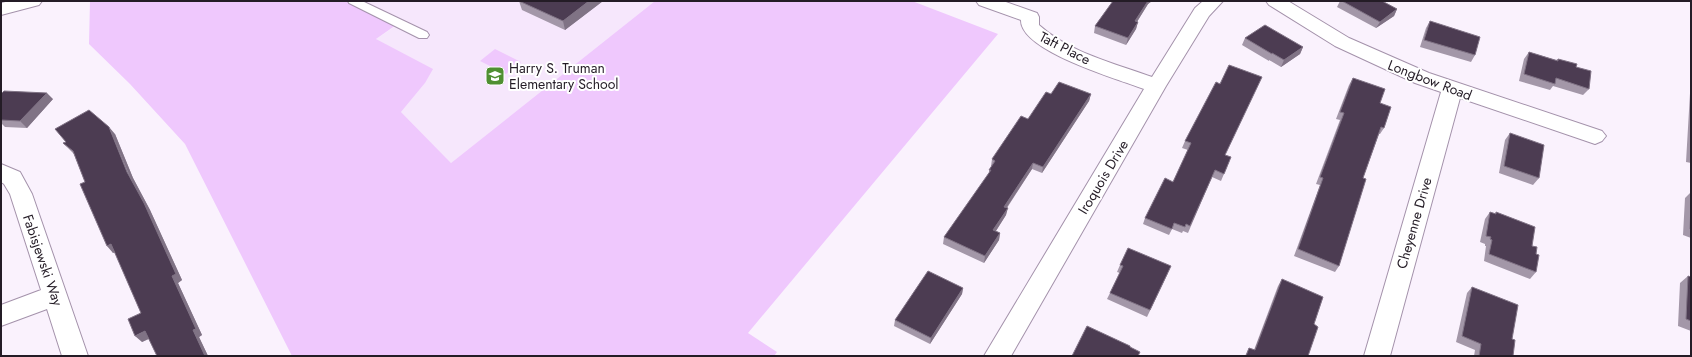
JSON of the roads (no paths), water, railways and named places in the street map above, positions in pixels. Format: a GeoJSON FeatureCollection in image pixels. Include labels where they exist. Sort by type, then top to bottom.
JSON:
{"type":"FeatureCollection","features":[{"type":"Feature","properties":{"kind":"street"},"geometry":{"type":"LineString","coordinates":[[1,9],[33,1]]}},
{"type":"Feature","properties":{"kind":"street","name":"Taft Place"},"geometry":{"type":"LineString","coordinates":[[986,1],[1034,9],[1030,27],[1044,40],[1072,55],[1156,86]]}},
{"type":"Feature","properties":{"kind":"street","name":"Iroquois Drive"},"geometry":{"type":"LineString","coordinates":[[997,356],[1156,86],[1202,12],[1214,1]]}},
{"type":"Feature","properties":{"kind":"street","name":"Longbow Road"},"geometry":{"type":"LineString","coordinates":[[1275,1],[1355,48],[1422,78],[1596,136]]}},
{"type":"Feature","properties":{"kind":"street","name":"Cheyenne Drive"},"geometry":{"type":"LineString","coordinates":[[1377,356],[1452,89]]}},
{"type":"Feature","properties":{"kind":"street","name":"Fabisjewski Way"},"geometry":{"type":"LineString","coordinates":[[1,172],[12,178],[21,194],[75,356]]}},
{"type":"Feature","properties":{"kind":"street"},"geometry":{"type":"LineString","coordinates":[[1,316],[55,294]]}},
{"type":"Feature","properties":{"kind":"lane"},"geometry":{"type":"LineString","coordinates":[[353,1],[423,35]]}},
{"type":"Feature","properties":{"kind":"place","name":"Harry S. Truman Elementary School"},"geometry":{"type":"Point","coordinates":[495,76]}}]}
